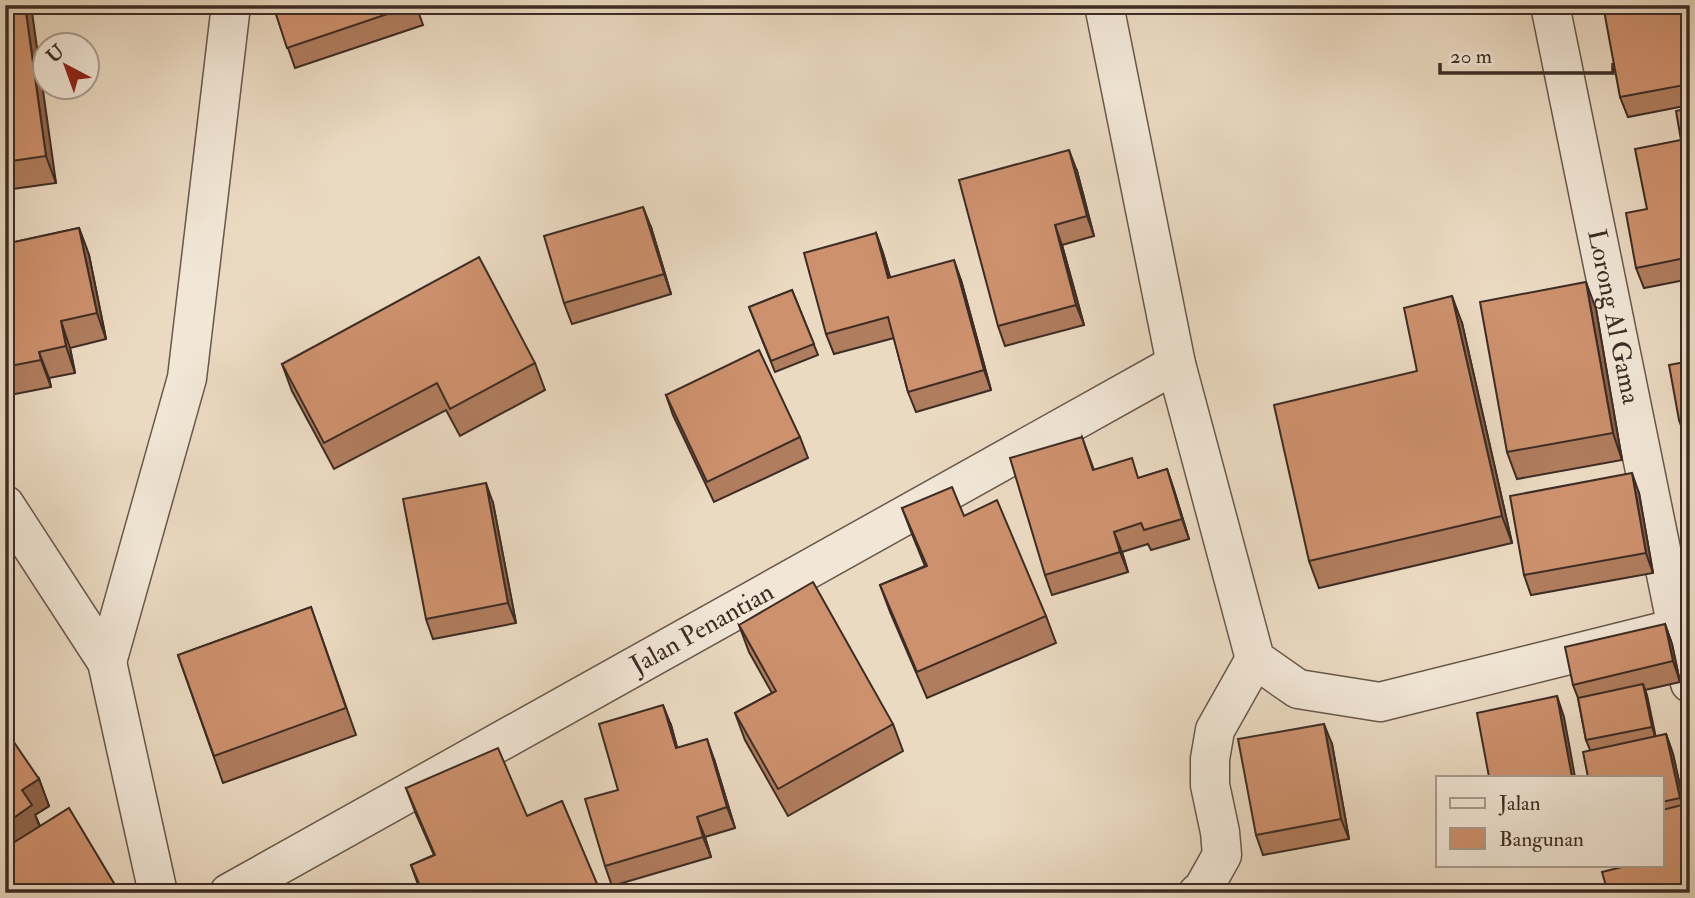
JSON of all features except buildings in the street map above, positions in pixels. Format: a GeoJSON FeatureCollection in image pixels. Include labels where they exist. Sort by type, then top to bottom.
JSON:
{"type":"FeatureCollection","features":[{"type":"Feature","properties":{"kind":"street"},"geometry":{"type":"LineString","coordinates":[[107,662],[187,378],[231,5]]}},
{"type":"Feature","properties":{"kind":"street"},"geometry":{"type":"LineString","coordinates":[[1104,5],[1176,364],[1255,659],[1298,689],[1380,702],[1683,627]]}},
{"type":"Feature","properties":{"kind":"street","name":"Lorong Al Gama"},"geometry":{"type":"LineString","coordinates":[[1550,5],[1683,627],[1690,682]]}},
{"type":"Feature","properties":{"kind":"street","name":"Jalan Penantian"},"geometry":{"type":"LineString","coordinates":[[229,893],[1176,364]]}},
{"type":"Feature","properties":{"kind":"street"},"geometry":{"type":"LineString","coordinates":[[5,505],[107,662],[158,893]]}},
{"type":"Feature","properties":{"kind":"street"},"geometry":{"type":"LineString","coordinates":[[1198,893],[1222,855],[1210,785],[1210,760],[1215,730],[1255,659]]}}]}
